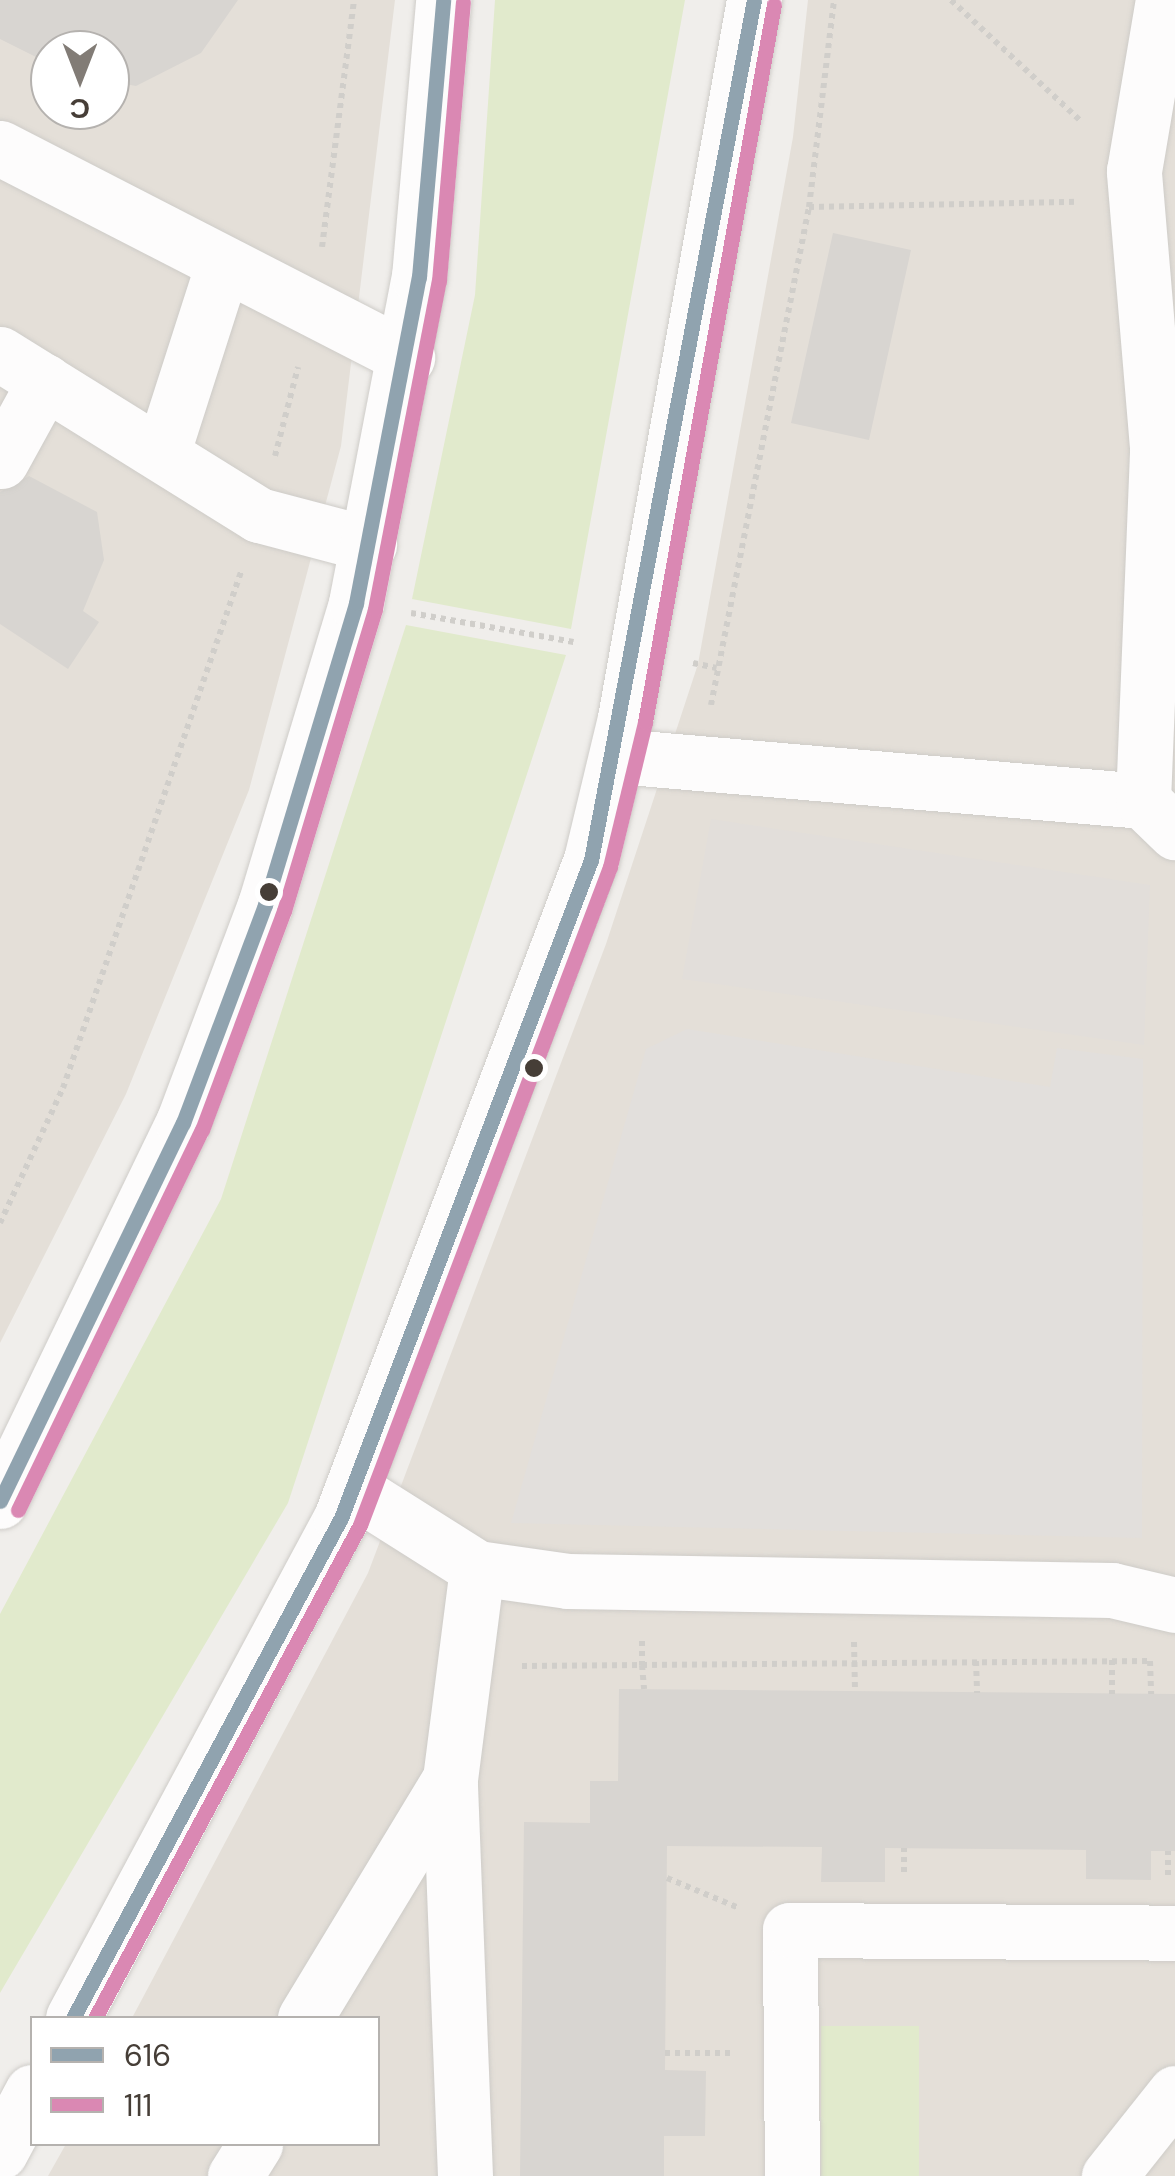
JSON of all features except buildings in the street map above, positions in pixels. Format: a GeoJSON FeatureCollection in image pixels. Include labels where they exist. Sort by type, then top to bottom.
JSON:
{"type":"FeatureCollection","features":[{"type":"Feature","properties":{"kind":"street"},"geometry":{"type":"LineString","coordinates":[[0,1501],[16,1430],[183,1124],[265,905],[368,544],[407,357],[443,0]]}},
{"type":"Feature","properties":{"kind":"street"},"geometry":{"type":"LineString","coordinates":[[74,2016],[222,1753],[352,1490],[591,860],[618,756],[754,0]]}},
{"type":"Feature","properties":{"kind":"street"},"geometry":{"type":"LineString","coordinates":[[618,756],[1159,816],[1166,446],[1135,186],[1163,0]]}},
{"type":"Feature","properties":{"kind":"street"},"geometry":{"type":"LineString","coordinates":[[0,148],[407,357]]}},
{"type":"Feature","properties":{"kind":"street"},"geometry":{"type":"LineString","coordinates":[[163,451],[222,264]]}},
{"type":"Feature","properties":{"kind":"street"},"geometry":{"type":"LineString","coordinates":[[1,461],[22,368],[163,451],[260,515],[368,544]]}},
{"type":"Feature","properties":{"kind":"street"},"geometry":{"type":"LineString","coordinates":[[352,1490],[476,1568],[642,1582],[1112,1590],[1175,1605]]}},
{"type":"Feature","properties":{"kind":"street"},"geometry":{"type":"LineString","coordinates":[[465,2176],[450,1779],[476,1568]]}},
{"type":"Feature","properties":{"kind":"street"},"geometry":{"type":"LineString","coordinates":[[305,2016],[450,1779]]}},
{"type":"Feature","properties":{"kind":"street"},"geometry":{"type":"LineString","coordinates":[[792,2176],[790,1930],[1175,1933]]}},
{"type":"Feature","properties":{"kind":"street"},"geometry":{"type":"LineString","coordinates":[[1109,2176],[1175,2093]]}},
{"type":"Feature","properties":{"kind":"street"},"geometry":{"type":"LineString","coordinates":[[0,2152],[30,2096]]}},
{"type":"Feature","properties":{"kind":"street"},"geometry":{"type":"LineString","coordinates":[[235,2176],[254,2146]]}},
{"type":"Feature","properties":{"kind":"path"},"geometry":{"type":"LineString","coordinates":[[685,662],[716,668],[809,208],[831,80],[834,0]]}},
{"type":"Feature","properties":{"kind":"path"},"geometry":{"type":"LineString","coordinates":[[952,0],[1135,186]]}},
{"type":"Feature","properties":{"kind":"path"},"geometry":{"type":"LineString","coordinates":[[809,208],[1135,186]]}},
{"type":"Feature","properties":{"kind":"path"},"geometry":{"type":"LineString","coordinates":[[0,1223],[64,1088],[246,556]]}},
{"type":"Feature","properties":{"kind":"path"},"geometry":{"type":"LineString","coordinates":[[400,610],[572,642]]}},
{"type":"Feature","properties":{"kind":"path"},"geometry":{"type":"LineString","coordinates":[[642,1582],[644,1688]]}},
{"type":"Feature","properties":{"kind":"path"},"geometry":{"type":"LineString","coordinates":[[976,1662],[977,1692]]}},
{"type":"Feature","properties":{"kind":"path"},"geometry":{"type":"LineString","coordinates":[[1112,1662],[1112,1694]]}},
{"type":"Feature","properties":{"kind":"path"},"geometry":{"type":"LineString","coordinates":[[503,1666],[1150,1662],[1150,1694]]}},
{"type":"Feature","properties":{"kind":"path"},"geometry":{"type":"LineString","coordinates":[[854,1664],[855,1690]]}},
{"type":"Feature","properties":{"kind":"path"},"geometry":{"type":"LineString","coordinates":[[667,1878],[790,1930]]}},
{"type":"Feature","properties":{"kind":"shaded area"},"geometry":{"type":"Polygon","coordinates":[[[0,0],[395,0],[341,446],[249,790],[126,1094],[0,1343],[0,0]]]}},
{"type":"Feature","properties":{"kind":"shaded area"},"geometry":{"type":"Polygon","coordinates":[[[808,0],[1175,0],[1175,2176],[48,2176],[65,2146],[380,2146],[380,2016],[133,2016],[368,1573],[606,944],[698,664],[793,137],[808,0]]]}},
{"type":"Feature","properties":{"kind":"shaded area"},"geometry":{"type":"Polygon","coordinates":[[[711,819],[1150,885],[1144,1045],[682,979],[711,819]]]}},
{"type":"Feature","properties":{"kind":"shaded area"},"geometry":{"type":"Polygon","coordinates":[[[687,1029],[1050,1087],[1057,1048],[1143,1059],[1142,1538],[511,1523],[646,1049],[687,1029]]]}},
{"type":"Feature","properties":{"kind":"green space"},"geometry":{"type":"Polygon","coordinates":[[[495,0],[685,0],[571,629],[412,599],[475,295],[495,0]]]}},
{"type":"Feature","properties":{"kind":"green space"},"geometry":{"type":"Polygon","coordinates":[[[406,625],[566,655],[288,1503],[0,1993],[0,1614],[221,1199],[406,625]]]}},
{"type":"Feature","properties":{"kind":"green space"},"geometry":{"type":"Polygon","coordinates":[[[821,2026],[919,2026],[919,2176],[821,2176],[821,2026]]]}},
{"type":"Feature","properties":{"kind":"transit line","name":"616"},"geometry":{"type":"LineString","coordinates":[[0,1501],[183,1123],[265,905],[356,603],[419,277],[443,0]]}},
{"type":"Feature","properties":{"kind":"transit line","name":"616"},"geometry":{"type":"LineString","coordinates":[[74,2016],[341,1518],[591,860],[754,0]]}},
{"type":"Feature","properties":{"kind":"transit line","name":"111"},"geometry":{"type":"LineString","coordinates":[[18,1510],[202,1130],[284,911],[375,609],[439,281],[463,2]]}},
{"type":"Feature","properties":{"kind":"transit line","name":"111"},"geometry":{"type":"LineString","coordinates":[[96,2016],[360,1525],[610,867],[645,722],[774,4]]}}]}
